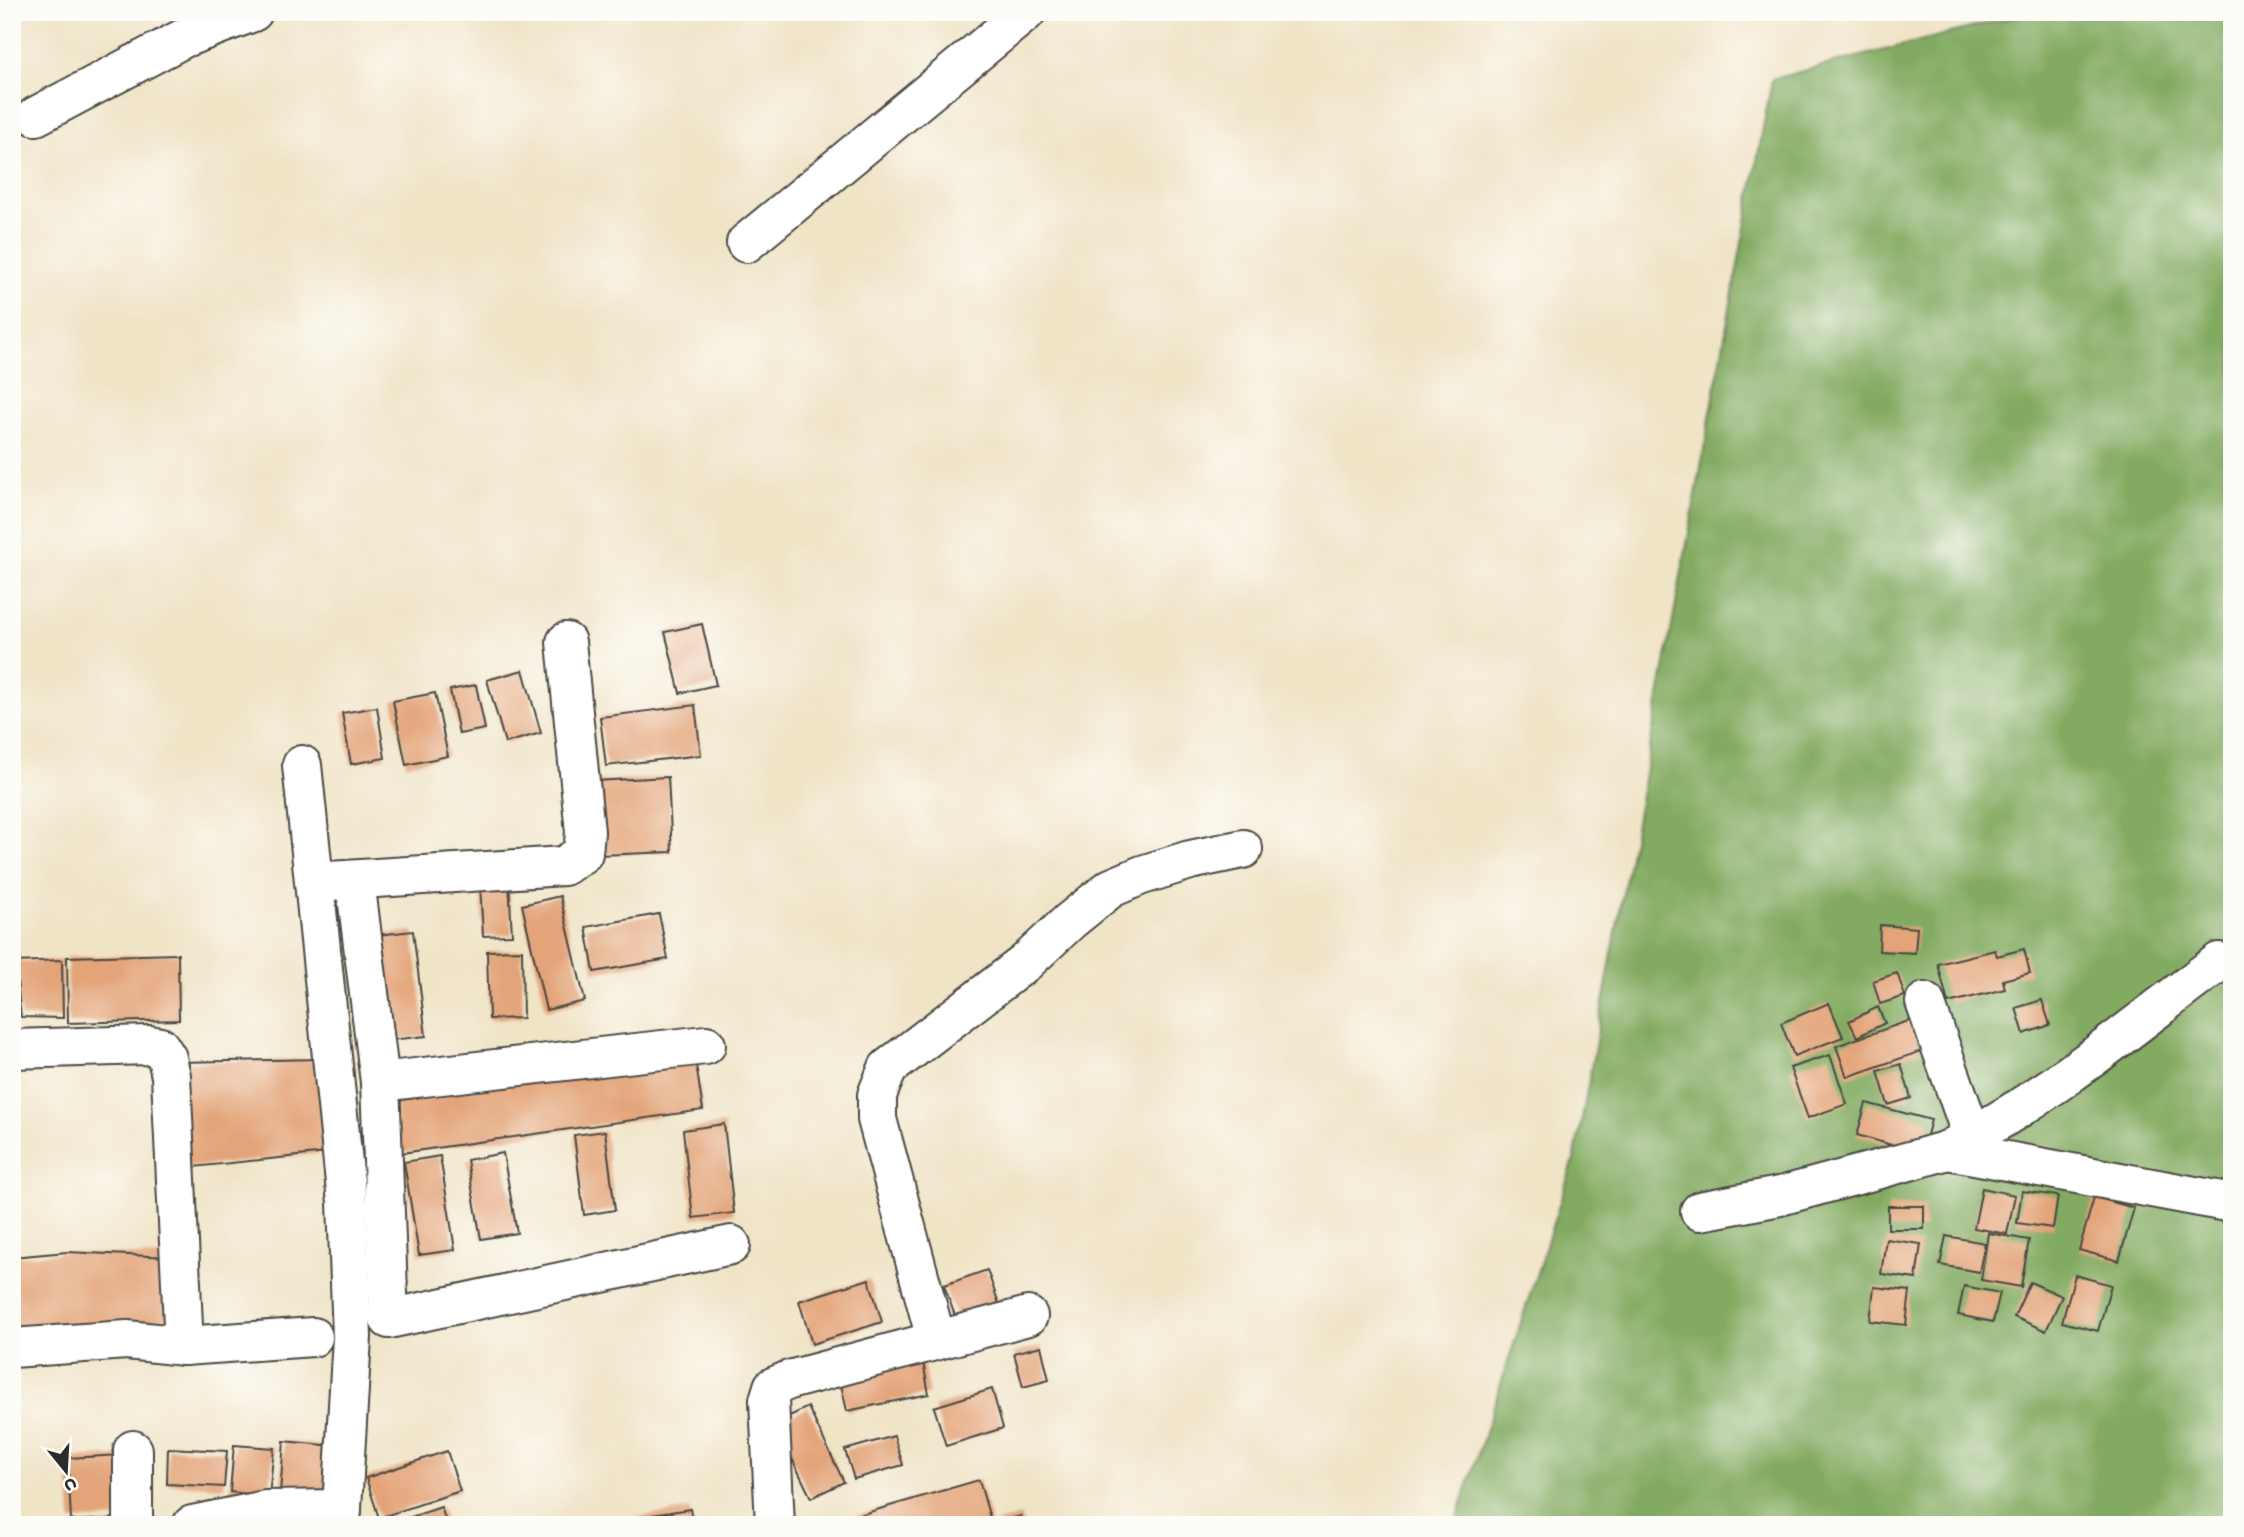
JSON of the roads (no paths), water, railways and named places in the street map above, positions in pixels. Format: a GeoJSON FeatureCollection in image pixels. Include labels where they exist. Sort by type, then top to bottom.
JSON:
{"type":"FeatureCollection","features":[{"type":"Feature","properties":{"kind":"street"},"geometry":{"type":"LineString","coordinates":[[36,116],[184,38],[253,12]]}},
{"type":"Feature","properties":{"kind":"street"},"geometry":{"type":"LineString","coordinates":[[746,243],[1026,12]]}},
{"type":"Feature","properties":{"kind":"street"},"geometry":{"type":"LineString","coordinates":[[313,882],[564,866],[583,853],[585,832],[566,642]]}},
{"type":"Feature","properties":{"kind":"street"},"geometry":{"type":"LineString","coordinates":[[192,1525],[265,1510],[342,1517],[352,1337],[347,1202],[302,765]]}},
{"type":"Feature","properties":{"kind":"street"},"geometry":{"type":"LineString","coordinates":[[936,1339],[877,1119],[877,1096],[888,1068],[1025,964],[1070,921],[1111,888],[1142,874],[1243,849]]}},
{"type":"Feature","properties":{"kind":"street"},"geometry":{"type":"LineString","coordinates":[[355,880],[380,1082],[389,1319],[731,1245]]}},
{"type":"Feature","properties":{"kind":"street"},"geometry":{"type":"LineString","coordinates":[[1700,1211],[1780,1196],[1960,1143],[2006,1117],[2219,962],[2232,964]]}},
{"type":"Feature","properties":{"kind":"street"},"geometry":{"type":"LineString","coordinates":[[1925,1002],[1960,1143]]}},
{"type":"Feature","properties":{"kind":"street"},"geometry":{"type":"LineString","coordinates":[[12,1049],[149,1045],[160,1047],[167,1058],[171,1076],[170,1241],[184,1346]]}},
{"type":"Feature","properties":{"kind":"street"},"geometry":{"type":"LineString","coordinates":[[380,1082],[706,1045]]}},
{"type":"Feature","properties":{"kind":"street"},"geometry":{"type":"LineString","coordinates":[[1960,1143],[2232,1203]]}},
{"type":"Feature","properties":{"kind":"street"},"geometry":{"type":"LineString","coordinates":[[775,1525],[769,1400],[773,1387],[789,1380],[936,1339],[1028,1316]]}},
{"type":"Feature","properties":{"kind":"street"},"geometry":{"type":"LineString","coordinates":[[12,1348],[127,1340],[184,1346],[313,1338]]}},
{"type":"Feature","properties":{"kind":"street"},"geometry":{"type":"LineString","coordinates":[[133,1450],[133,1525]]}}]}
